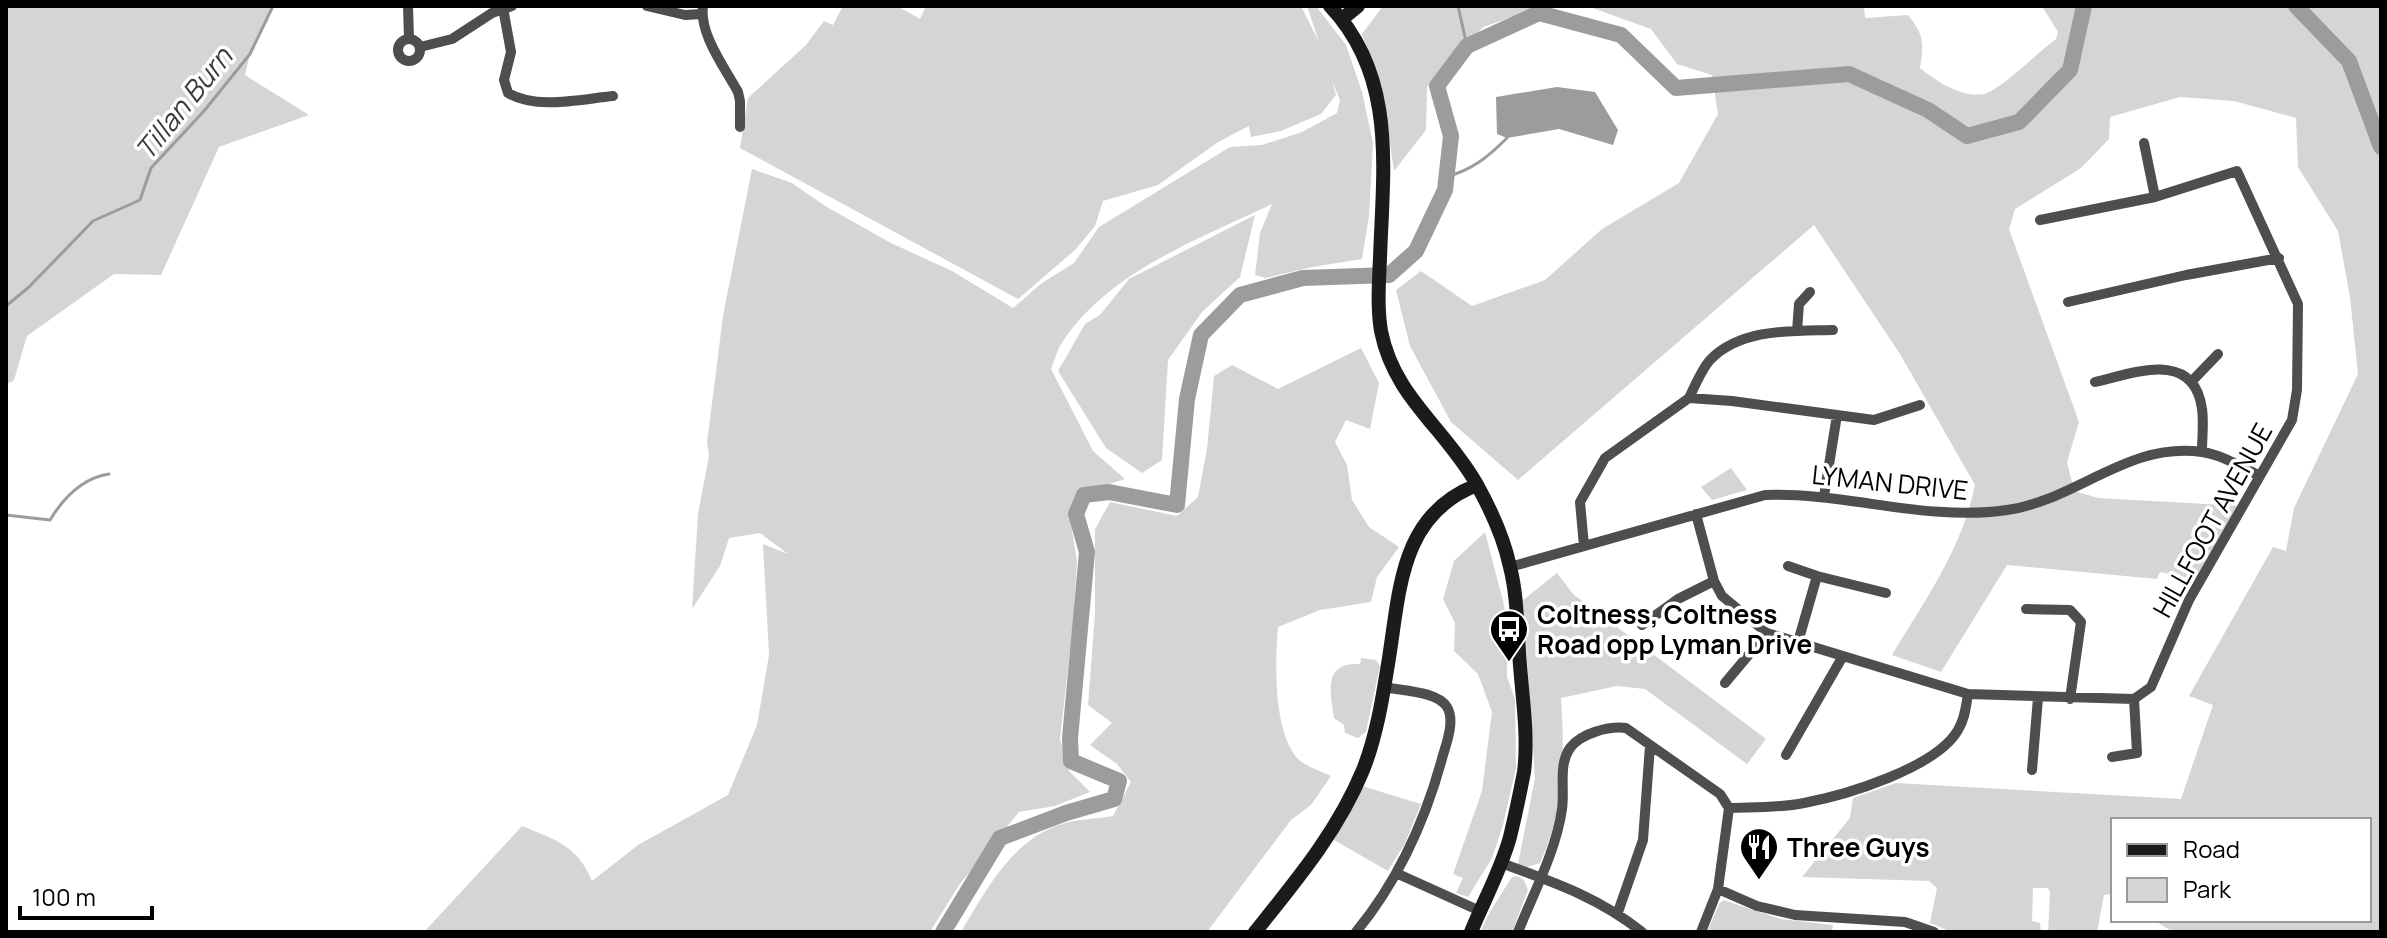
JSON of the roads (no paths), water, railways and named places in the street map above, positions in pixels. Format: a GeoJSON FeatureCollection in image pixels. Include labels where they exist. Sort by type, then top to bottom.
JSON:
{"type":"FeatureCollection","features":[{"type":"Feature","properties":{"kind":"street"},"geometry":{"type":"LineString","coordinates":[[408,6],[409,39]]}},
{"type":"Feature","properties":{"kind":"street"},"geometry":{"type":"LineString","coordinates":[[647,6],[685,15],[703,10],[708,34],[738,92],[740,127]]}},
{"type":"Feature","properties":{"kind":"street"},"geometry":{"type":"LineString","coordinates":[[1330,6],[1359,45],[1373,78],[1381,117],[1384,168],[1379,308],[1386,348],[1400,384],[1456,452],[1477,485],[1497,527],[1510,567],[1520,662],[1524,770],[1501,863],[1471,932]]}},
{"type":"Feature","properties":{"kind":"street"},"geometry":{"type":"LineString","coordinates":[[1342,19],[1358,6]]}},
{"type":"Feature","properties":{"kind":"street"},"geometry":{"type":"LineString","coordinates":[[420,47],[452,39],[508,7],[511,52],[504,80],[508,93],[518,99],[534,101],[613,96]]}},
{"type":"Feature","properties":{"kind":"street"},"geometry":{"type":"LineString","coordinates":[[409,39],[416,41],[420,55],[407,61],[398,51],[400,44],[409,39]]}},
{"type":"Feature","properties":{"kind":"street"},"geometry":{"type":"LineString","coordinates":[[2040,220],[2155,197],[2144,143]]}},
{"type":"Feature","properties":{"kind":"street","name":"HILLFOOT AVENUE"},"geometry":{"type":"LineString","coordinates":[[2134,699],[2151,687],[2189,600],[2292,420],[2300,339],[2298,304],[2237,171],[2155,197]]}},
{"type":"Feature","properties":{"kind":"street"},"geometry":{"type":"LineString","coordinates":[[2068,302],[2279,258]]}},
{"type":"Feature","properties":{"kind":"street"},"geometry":{"type":"LineString","coordinates":[[1797,331],[1799,304],[1810,292]]}},
{"type":"Feature","properties":{"kind":"street"},"geometry":{"type":"LineString","coordinates":[[1584,546],[1580,502],[1605,458],[1689,398],[1710,359],[1743,339],[1797,331],[1833,330]]}},
{"type":"Feature","properties":{"kind":"street"},"geometry":{"type":"LineString","coordinates":[[2192,381],[2218,354]]}},
{"type":"Feature","properties":{"kind":"street"},"geometry":{"type":"LineString","coordinates":[[2095,382],[2158,368],[2177,372],[2192,381],[2203,409],[2202,452]]}},
{"type":"Feature","properties":{"kind":"street"},"geometry":{"type":"LineString","coordinates":[[1689,398],[1874,420],[1920,405]]}},
{"type":"Feature","properties":{"kind":"street"},"geometry":{"type":"LineString","coordinates":[[1824,496],[1837,415]]}},
{"type":"Feature","properties":{"kind":"street","name":"LYMAN DRIVE"},"geometry":{"type":"LineString","coordinates":[[1510,567],[1765,495],[1824,496],[1863,504],[1953,513],[2008,510],[2044,502],[2142,456],[2173,451],[2202,452],[2258,475]]}},
{"type":"Feature","properties":{"kind":"street"},"geometry":{"type":"LineString","coordinates":[[1255,932],[1311,862],[1344,809],[1363,770],[1384,687],[1397,598],[1409,553],[1437,508],[1457,492],[1477,485]]}},
{"type":"Feature","properties":{"kind":"street"},"geometry":{"type":"LineString","coordinates":[[1696,514],[1714,581],[1722,596],[1767,633],[1968,694],[2134,699],[2137,753],[2112,757]]}},
{"type":"Feature","properties":{"kind":"street"},"geometry":{"type":"LineString","coordinates":[[1788,566],[1886,593]]}},
{"type":"Feature","properties":{"kind":"street"},"geometry":{"type":"LineString","coordinates":[[1798,642],[1817,576]]}},
{"type":"Feature","properties":{"kind":"street"},"geometry":{"type":"LineString","coordinates":[[1642,625],[1678,599],[1714,581]]}},
{"type":"Feature","properties":{"kind":"street"},"geometry":{"type":"LineString","coordinates":[[2026,609],[2070,610],[2081,622],[2070,699]]}},
{"type":"Feature","properties":{"kind":"street"},"geometry":{"type":"LineString","coordinates":[[1725,683],[1767,633]]}},
{"type":"Feature","properties":{"kind":"street"},"geometry":{"type":"LineString","coordinates":[[1786,755],[1843,656]]}},
{"type":"Feature","properties":{"kind":"street"},"geometry":{"type":"LineString","coordinates":[[1356,932],[1396,873],[1430,805],[1451,720],[1445,704],[1438,698],[1384,687]]}},
{"type":"Feature","properties":{"kind":"street"},"geometry":{"type":"LineString","coordinates":[[1729,808],[1801,804],[1910,769],[1946,745],[1957,732],[1963,721],[1968,694]]}},
{"type":"Feature","properties":{"kind":"street"},"geometry":{"type":"LineString","coordinates":[[2032,770],[2038,698]]}},
{"type":"Feature","properties":{"kind":"street"},"geometry":{"type":"LineString","coordinates":[[1518,932],[1553,846],[1559,821],[1565,756],[1582,737],[1618,727],[1626,728],[1720,794],[1729,808],[1718,889],[1701,932]]}},
{"type":"Feature","properties":{"kind":"street"},"geometry":{"type":"LineString","coordinates":[[1618,912],[1643,840],[1650,746]]}},
{"type":"Feature","properties":{"kind":"street"},"geometry":{"type":"LineString","coordinates":[[1501,863],[1590,897],[1618,912],[1642,932]]}},
{"type":"Feature","properties":{"kind":"street"},"geometry":{"type":"LineString","coordinates":[[1396,873],[1480,911]]}},
{"type":"Feature","properties":{"kind":"street"},"geometry":{"type":"LineString","coordinates":[[1718,889],[1757,906],[1795,915],[1905,922],[1934,932]]}},
{"type":"Feature","properties":{"kind":"waterway","name":"Tillan Burn"},"geometry":{"type":"LineString","coordinates":[[6,306],[29,287],[93,221],[140,200],[151,168],[204,111],[250,54],[273,6]]}},
{"type":"Feature","properties":{"kind":"waterway"},"geometry":{"type":"LineString","coordinates":[[1458,6],[1467,46]]}},
{"type":"Feature","properties":{"kind":"waterway"},"geometry":{"type":"LineString","coordinates":[[943,932],[1000,838],[1114,799],[1119,781],[1071,761],[1070,738],[1087,552],[1076,514],[1084,495],[1109,492],[1177,505],[1187,399],[1201,335],[1240,295],[1303,278],[1389,275],[1416,251],[1445,190],[1451,136],[1437,86],[1467,46],[1539,13],[1621,35],[1676,88],[1849,74],[1928,110],[1967,136],[2019,122],[2070,70],[2084,6]]}},
{"type":"Feature","properties":{"kind":"waterway"},"geometry":{"type":"LineString","coordinates":[[2296,6],[2349,61],[2381,147]]}},
{"type":"Feature","properties":{"kind":"waterway"},"geometry":{"type":"LineString","coordinates":[[1446,177],[1479,162],[1507,138]]}},
{"type":"Feature","properties":{"kind":"waterway"},"geometry":{"type":"LineString","coordinates":[[6,515],[50,520],[61,504],[82,484],[109,474]]}},
{"type":"Feature","properties":{"kind":"place","name":"Coltness, Coltness Road opp Lyman Drive"},"geometry":{"type":"Point","coordinates":[1509,663]}},
{"type":"Feature","properties":{"kind":"place","name":"Three Guys"},"geometry":{"type":"Point","coordinates":[1759,881]}}]}
